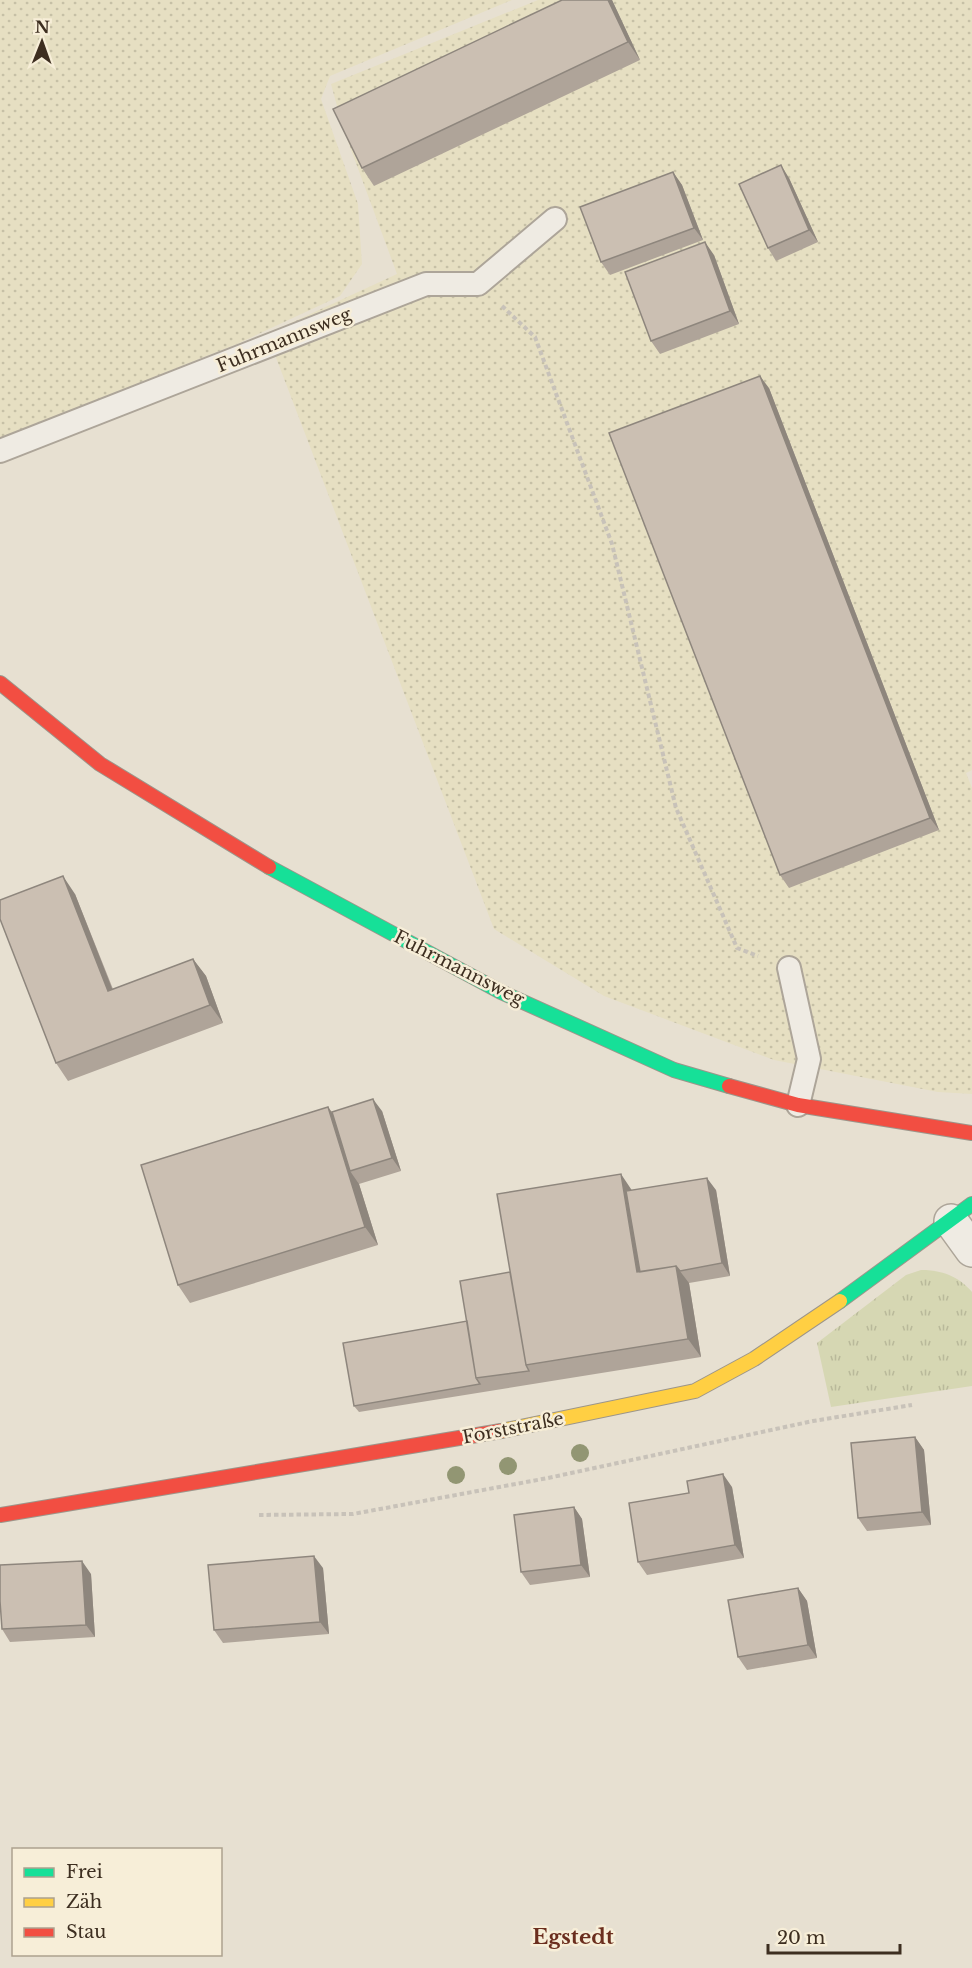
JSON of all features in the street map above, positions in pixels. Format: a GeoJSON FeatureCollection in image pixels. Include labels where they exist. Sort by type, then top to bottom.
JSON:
{"type":"FeatureCollection","features":[{"type":"Feature","properties":{"kind":"street","name":"Fuhrmannsweg"},"geometry":{"type":"LineString","coordinates":[[0,683],[110,770],[283,875],[490,986],[674,1070],[798,1105],[972,1133]]}},
{"type":"Feature","properties":{"kind":"street"},"geometry":{"type":"LineString","coordinates":[[962,1213],[972,1250]]}},
{"type":"Feature","properties":{"kind":"street","name":"Forststraße"},"geometry":{"type":"LineString","coordinates":[[0,1515],[485,1434],[695,1391],[792,1335],[962,1213]]}},
{"type":"Feature","properties":{"kind":"lane"},"geometry":{"type":"LineString","coordinates":[[478,284],[555,219]]}},
{"type":"Feature","properties":{"kind":"lane","name":"Fuhrmannsweg"},"geometry":{"type":"LineString","coordinates":[[0,452],[426,284],[478,284]]}},
{"type":"Feature","properties":{"kind":"lane"},"geometry":{"type":"LineString","coordinates":[[789,968],[809,1059],[798,1105]]}},
{"type":"Feature","properties":{"kind":"path"},"geometry":{"type":"LineString","coordinates":[[478,284],[535,337],[612,544],[676,808],[737,948],[789,968]]}},
{"type":"Feature","properties":{"kind":"shaded area"},"geometry":{"type":"Polygon","coordinates":[[[0,0],[512,0],[330,76],[321,99],[358,204],[362,264],[340,296],[237,344],[0,438],[0,0]]]}},
{"type":"Feature","properties":{"kind":"shaded area"},"geometry":{"type":"Polygon","coordinates":[[[538,0],[972,0],[972,770],[966,773],[972,788],[972,1094],[938,1092],[774,1060],[604,996],[494,929],[267,334],[397,274],[343,128],[331,84],[538,0]]]}},
{"type":"Feature","properties":{"kind":"green space"},"geometry":{"type":"Polygon","coordinates":[[[921,1270],[949,1275],[972,1292],[972,1386],[831,1407],[817,1343],[906,1275],[921,1270]]]}},
{"type":"Feature","properties":{"kind":"building"},"geometry":{"type":"Polygon","coordinates":[[[562,0],[608,0],[628,42],[362,168],[333,109],[562,0]]]}},
{"type":"Feature","properties":{"kind":"building"},"geometry":{"type":"Polygon","coordinates":[[[781,165],[809,230],[768,248],[739,184],[781,165]]]}},
{"type":"Feature","properties":{"kind":"building"},"geometry":{"type":"Polygon","coordinates":[[[673,172],[694,228],[601,262],[580,207],[673,172]]]}},
{"type":"Feature","properties":{"kind":"building"},"geometry":{"type":"Polygon","coordinates":[[[705,242],[730,311],[651,341],[625,272],[705,242]]]}},
{"type":"Feature","properties":{"kind":"building"},"geometry":{"type":"Polygon","coordinates":[[[760,376],[930,818],[780,875],[609,433],[760,376]]]}},
{"type":"Feature","properties":{"kind":"building"},"geometry":{"type":"Polygon","coordinates":[[[63,876],[108,991],[193,959],[210,1005],[56,1063],[0,919],[0,900],[63,876]]]}},
{"type":"Feature","properties":{"kind":"building"},"geometry":{"type":"Polygon","coordinates":[[[373,1099],[392,1158],[350,1171],[332,1112],[373,1099]]]}},
{"type":"Feature","properties":{"kind":"building"},"geometry":{"type":"Polygon","coordinates":[[[328,1107],[365,1227],[178,1285],[141,1165],[328,1107]]]}},
{"type":"Feature","properties":{"kind":"building"},"geometry":{"type":"Polygon","coordinates":[[[621,1174],[637,1272],[676,1266],[688,1339],[526,1365],[497,1194],[621,1174]]]}},
{"type":"Feature","properties":{"kind":"building"},"geometry":{"type":"Polygon","coordinates":[[[707,1178],[722,1263],[680,1271],[676,1266],[640,1272],[626,1191],[707,1178]]]}},
{"type":"Feature","properties":{"kind":"building"},"geometry":{"type":"Polygon","coordinates":[[[510,1272],[526,1365],[529,1371],[476,1378],[460,1281],[510,1272]]]}},
{"type":"Feature","properties":{"kind":"building"},"geometry":{"type":"Polygon","coordinates":[[[467,1321],[476,1378],[480,1384],[354,1406],[343,1343],[467,1321]]]}},
{"type":"Feature","properties":{"kind":"building"},"geometry":{"type":"Polygon","coordinates":[[[915,1437],[922,1512],[858,1518],[851,1443],[915,1437]]]}},
{"type":"Feature","properties":{"kind":"building"},"geometry":{"type":"Polygon","coordinates":[[[723,1474],[735,1545],[638,1562],[629,1503],[689,1493],[687,1481],[723,1474]]]}},
{"type":"Feature","properties":{"kind":"building"},"geometry":{"type":"Polygon","coordinates":[[[574,1507],[581,1565],[521,1572],[514,1515],[574,1507]]]}},
{"type":"Feature","properties":{"kind":"building"},"geometry":{"type":"Polygon","coordinates":[[[314,1556],[320,1622],[214,1630],[208,1565],[314,1556]]]}},
{"type":"Feature","properties":{"kind":"building"},"geometry":{"type":"Polygon","coordinates":[[[82,1561],[86,1625],[2,1629],[0,1565],[82,1561]]]}},
{"type":"Feature","properties":{"kind":"building"},"geometry":{"type":"Polygon","coordinates":[[[798,1588],[808,1645],[738,1657],[728,1600],[798,1588]]]}},
{"type":"Feature","properties":{"kind":"traffic: fast"},"geometry":{"type":"LineString","coordinates":[[269,867],[501,992],[674,1070],[729,1086]]}},
{"type":"Feature","properties":{"kind":"traffic: fast"},"geometry":{"type":"LineString","coordinates":[[840,1301],[972,1204]]}},
{"type":"Feature","properties":{"kind":"traffic: slow"},"geometry":{"type":"LineString","coordinates":[[501,1431],[695,1391],[754,1359],[840,1301]]}},
{"type":"Feature","properties":{"kind":"traffic: jam"},"geometry":{"type":"LineString","coordinates":[[0,683],[100,764],[269,867]]}},
{"type":"Feature","properties":{"kind":"traffic: jam"},"geometry":{"type":"LineString","coordinates":[[729,1086],[798,1105],[972,1133]]}},
{"type":"Feature","properties":{"kind":"traffic: jam"},"geometry":{"type":"LineString","coordinates":[[0,1515],[501,1431]]}},
{"type":"Feature","properties":{"kind":"district","name":"Egstedt"},"geometry":{"type":"Point","coordinates":[573,1937]}}]}
